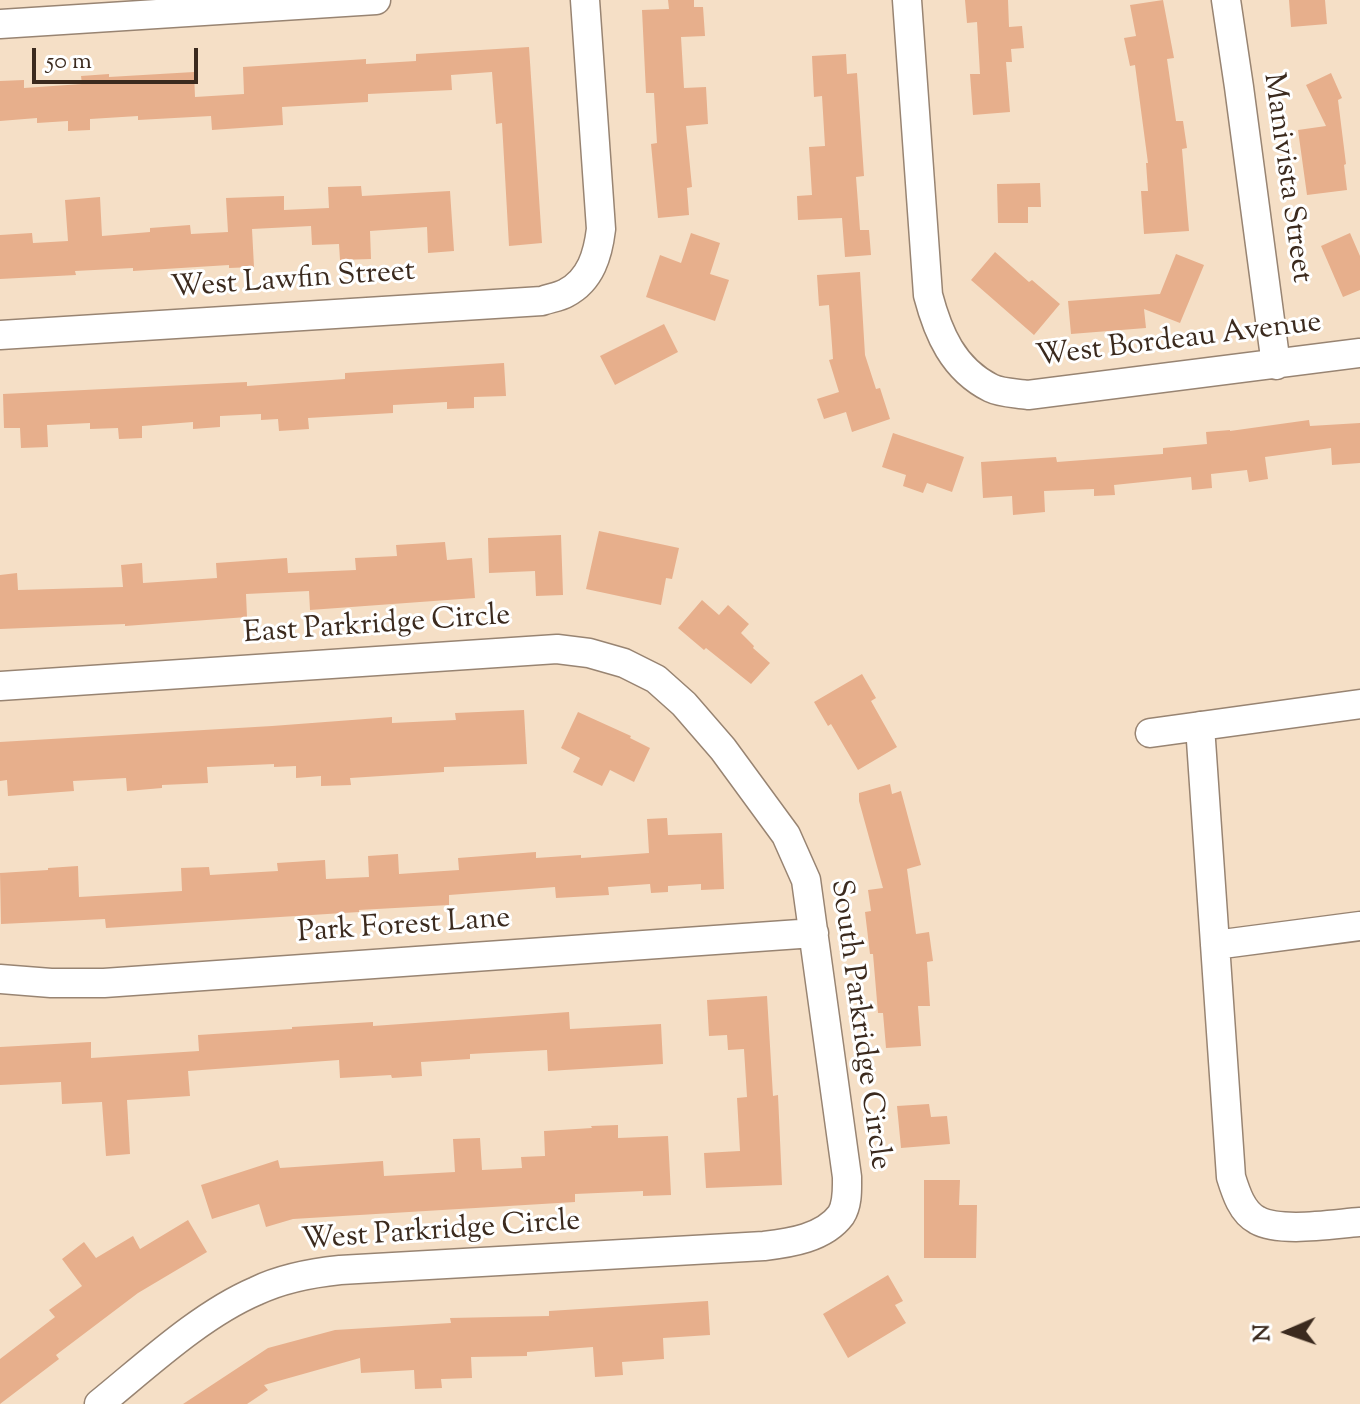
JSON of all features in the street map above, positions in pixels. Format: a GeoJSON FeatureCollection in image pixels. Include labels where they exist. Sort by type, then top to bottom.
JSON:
{"type":"FeatureCollection","features":[{"type":"Feature","properties":{"kind":"street"},"geometry":{"type":"LineString","coordinates":[[0,24],[376,0]]}},
{"type":"Feature","properties":{"kind":"street","name":"West Lawfin Street"},"geometry":{"type":"LineString","coordinates":[[0,335],[542,301],[567,293],[584,278],[597,257],[601,229],[585,0]]}},
{"type":"Feature","properties":{"kind":"street","name":"West Bordeau Avenue"},"geometry":{"type":"LineString","coordinates":[[907,0],[928,295],[948,349],[964,369],[992,389],[1028,395],[1360,353]]}},
{"type":"Feature","properties":{"kind":"street","name":"Manivista Street"},"geometry":{"type":"LineString","coordinates":[[1226,0],[1276,365]]}},
{"type":"Feature","properties":{"kind":"street","name":"East Parkridge Circle"},"geometry":{"type":"LineString","coordinates":[[0,686],[557,649],[589,653],[624,663],[656,679],[684,704],[723,749]]}},
{"type":"Feature","properties":{"kind":"street"},"geometry":{"type":"LineString","coordinates":[[1150,733],[1360,704]]}},
{"type":"Feature","properties":{"kind":"street"},"geometry":{"type":"LineString","coordinates":[[1200,726],[1231,1177],[1237,1199],[1256,1220],[1280,1227],[1360,1222]]}},
{"type":"Feature","properties":{"kind":"street","name":"South Parkridge Circle"},"geometry":{"type":"LineString","coordinates":[[723,749],[786,835],[806,880],[848,1195],[842,1214],[824,1230]]}},
{"type":"Feature","properties":{"kind":"street"},"geometry":{"type":"LineString","coordinates":[[1215,945],[1360,926]]}},
{"type":"Feature","properties":{"kind":"street","name":"Park Forest Lane"},"geometry":{"type":"LineString","coordinates":[[0,979],[104,983],[814,933]]}},
{"type":"Feature","properties":{"kind":"street","name":"West Parkridge Circle"},"geometry":{"type":"LineString","coordinates":[[99,1404],[220,1310],[256,1290],[302,1275],[356,1269],[764,1246],[791,1243],[824,1230]]}},
{"type":"Feature","properties":{"kind":"building"},"geometry":{"type":"Polygon","coordinates":[[[668,0],[694,0],[694,7],[703,7],[705,36],[681,37],[684,88],[706,87],[708,124],[686,126],[692,187],[687,188],[689,215],[658,218],[651,144],[657,143],[654,93],[646,93],[642,10],[669,9],[668,0]]]}},
{"type":"Feature","properties":{"kind":"building"},"geometry":{"type":"Polygon","coordinates":[[[965,0],[1008,0],[1009,27],[1022,26],[1024,48],[1011,49],[1012,62],[1006,62],[1010,112],[973,115],[970,74],[980,74],[977,22],[967,23],[965,0]]]}},
{"type":"Feature","properties":{"kind":"building"},"geometry":{"type":"Polygon","coordinates":[[[1163,0],[1174,58],[1167,59],[1176,121],[1183,121],[1187,148],[1182,149],[1189,231],[1144,234],[1141,191],[1148,191],[1148,163],[1135,65],[1130,66],[1124,38],[1136,36],[1130,5],[1163,0]]]}},
{"type":"Feature","properties":{"kind":"building"},"geometry":{"type":"Polygon","coordinates":[[[1289,0],[1325,0],[1327,24],[1291,27],[1289,0]]]}},
{"type":"Feature","properties":{"kind":"building"},"geometry":{"type":"Polygon","coordinates":[[[529,47],[542,243],[509,246],[502,123],[496,124],[492,72],[451,75],[452,90],[368,94],[368,102],[282,107],[283,125],[212,130],[211,116],[138,120],[138,116],[90,119],[90,130],[68,131],[68,121],[37,123],[37,118],[0,121],[0,81],[24,80],[24,88],[82,84],[81,76],[194,72],[195,97],[244,94],[243,67],[366,59],[366,64],[416,61],[416,54],[529,47]]]}},
{"type":"Feature","properties":{"kind":"building"},"geometry":{"type":"Polygon","coordinates":[[[846,54],[847,74],[857,73],[864,176],[856,177],[860,230],[869,230],[871,255],[845,257],[842,218],[798,220],[797,196],[812,195],[809,147],[825,146],[822,96],[814,97],[812,56],[846,54]]]}},
{"type":"Feature","properties":{"kind":"building"},"geometry":{"type":"Polygon","coordinates":[[[1331,73],[1342,98],[1338,100],[1347,190],[1307,195],[1298,130],[1326,126],[1306,85],[1331,73]]]}},
{"type":"Feature","properties":{"kind":"building"},"geometry":{"type":"Polygon","coordinates":[[[1040,183],[1041,207],[1028,207],[1028,223],[998,223],[997,184],[1040,183]]]}},
{"type":"Feature","properties":{"kind":"building"},"geometry":{"type":"Polygon","coordinates":[[[361,186],[362,196],[450,191],[454,251],[428,253],[427,227],[370,231],[371,259],[340,260],[339,244],[312,245],[311,226],[252,229],[254,267],[229,268],[229,265],[133,271],[133,268],[0,279],[0,235],[32,233],[33,243],[68,241],[65,200],[100,197],[102,236],[190,225],[191,234],[228,232],[226,198],[284,196],[284,210],[329,208],[328,187],[361,186]]]}},
{"type":"Feature","properties":{"kind":"building"},"geometry":{"type":"Polygon","coordinates":[[[691,233],[720,243],[710,274],[729,280],[715,321],[646,297],[660,255],[681,263],[691,233]]]}},
{"type":"Feature","properties":{"kind":"building"},"geometry":{"type":"Polygon","coordinates":[[[1350,233],[1360,256],[1360,290],[1343,297],[1321,246],[1350,233]]]}},
{"type":"Feature","properties":{"kind":"building"},"geometry":{"type":"Polygon","coordinates":[[[995,252],[1060,304],[1034,335],[971,280],[995,252]]]}},
{"type":"Feature","properties":{"kind":"building"},"geometry":{"type":"Polygon","coordinates":[[[1176,254],[1204,265],[1180,323],[1144,309],[1146,328],[1071,334],[1068,301],[1160,294],[1176,254]]]}},
{"type":"Feature","properties":{"kind":"building"},"geometry":{"type":"Polygon","coordinates":[[[860,272],[865,355],[890,419],[852,432],[846,412],[824,419],[817,399],[839,392],[829,360],[833,359],[829,305],[819,306],[817,275],[860,272]]]}},
{"type":"Feature","properties":{"kind":"building"},"geometry":{"type":"Polygon","coordinates":[[[664,324],[678,352],[615,385],[600,356],[664,324]]]}},
{"type":"Feature","properties":{"kind":"building"},"geometry":{"type":"Polygon","coordinates":[[[504,363],[506,396],[474,397],[474,408],[447,409],[447,402],[393,405],[393,413],[308,418],[309,429],[279,431],[278,419],[261,420],[261,414],[220,416],[220,427],[193,429],[193,422],[142,426],[142,438],[119,439],[118,428],[90,429],[90,423],[47,425],[48,447],[21,448],[20,428],[4,428],[3,394],[247,382],[247,386],[345,379],[345,373],[504,363]]]}},
{"type":"Feature","properties":{"kind":"building"},"geometry":{"type":"Polygon","coordinates":[[[1309,420],[1310,426],[1360,423],[1360,463],[1332,465],[1331,448],[1265,457],[1268,479],[1249,482],[1247,470],[1211,474],[1212,488],[1192,490],[1191,477],[1114,485],[1115,495],[1094,496],[1094,489],[1044,491],[1045,512],[1013,515],[1012,496],[983,498],[981,462],[1056,457],[1057,462],[1163,454],[1163,448],[1207,444],[1206,432],[1309,420]]]}},
{"type":"Feature","properties":{"kind":"building"},"geometry":{"type":"Polygon","coordinates":[[[893,433],[964,457],[952,492],[927,483],[923,493],[903,486],[906,475],[882,467],[893,433]]]}},
{"type":"Feature","properties":{"kind":"building"},"geometry":{"type":"Polygon","coordinates":[[[599,531],[679,548],[672,579],[666,578],[661,605],[586,589],[599,531]]]}},
{"type":"Feature","properties":{"kind":"building"},"geometry":{"type":"Polygon","coordinates":[[[561,535],[563,595],[536,596],[535,571],[489,573],[488,538],[561,535]]]}},
{"type":"Feature","properties":{"kind":"building"},"geometry":{"type":"Polygon","coordinates":[[[445,542],[447,560],[472,558],[475,598],[310,610],[309,591],[246,594],[247,617],[125,626],[0,629],[0,575],[17,573],[18,590],[123,587],[121,565],[142,563],[143,583],[217,578],[216,563],[287,558],[288,573],[356,570],[355,558],[397,556],[396,545],[445,542]]]}},
{"type":"Feature","properties":{"kind":"building"},"geometry":{"type":"Polygon","coordinates":[[[702,600],[719,615],[728,605],[749,624],[741,633],[770,663],[751,684],[678,628],[702,600]]]}},
{"type":"Feature","properties":{"kind":"building"},"geometry":{"type":"Polygon","coordinates":[[[862,674],[876,698],[871,701],[897,747],[858,770],[814,702],[862,674]]]}},
{"type":"Feature","properties":{"kind":"building"},"geometry":{"type":"Polygon","coordinates":[[[524,710],[527,764],[444,767],[444,772],[350,778],[351,785],[321,786],[321,776],[296,778],[296,766],[274,767],[274,764],[207,767],[208,783],[162,785],[162,788],[127,791],[126,778],[73,781],[74,791],[8,796],[7,780],[0,781],[0,742],[392,717],[392,723],[456,720],[455,713],[524,710]]]}},
{"type":"Feature","properties":{"kind":"building"},"geometry":{"type":"Polygon","coordinates":[[[578,712],[650,748],[634,782],[610,770],[602,786],[573,772],[580,758],[561,748],[578,712]]]}},
{"type":"Feature","properties":{"kind":"building"},"geometry":{"type":"Polygon","coordinates":[[[890,784],[892,794],[901,791],[921,865],[907,869],[916,934],[929,932],[933,961],[927,962],[930,1006],[918,1006],[921,1046],[886,1048],[883,1013],[878,1013],[873,954],[870,954],[865,912],[871,911],[868,890],[883,888],[859,793],[890,784]]]}},
{"type":"Feature","properties":{"kind":"building"},"geometry":{"type":"Polygon","coordinates":[[[667,818],[668,835],[722,833],[724,889],[701,890],[701,884],[668,886],[668,892],[651,893],[650,884],[608,887],[609,895],[556,898],[555,887],[449,895],[449,905],[359,912],[106,928],[105,919],[1,924],[0,873],[78,866],[79,897],[182,891],[181,868],[209,867],[210,875],[278,871],[277,863],[325,860],[326,879],[369,877],[368,856],[398,854],[399,874],[459,870],[458,858],[536,852],[536,858],[649,853],[647,819],[667,818]]]}},
{"type":"Feature","properties":{"kind":"building"},"geometry":{"type":"Polygon","coordinates":[[[767,996],[773,1096],[778,1095],[782,1185],[706,1188],[704,1153],[740,1151],[737,1098],[747,1097],[744,1049],[728,1050],[727,1035],[709,1036],[707,1000],[767,996]]]}},
{"type":"Feature","properties":{"kind":"building"},"geometry":{"type":"Polygon","coordinates":[[[569,1012],[570,1029],[661,1024],[663,1064],[548,1071],[547,1050],[470,1054],[470,1059],[421,1062],[422,1076],[392,1078],[391,1075],[340,1078],[339,1060],[188,1071],[190,1096],[127,1100],[130,1154],[106,1156],[102,1102],[62,1104],[61,1082],[0,1085],[0,1047],[91,1042],[91,1058],[199,1051],[198,1035],[569,1012]]]}},
{"type":"Feature","properties":{"kind":"building"},"geometry":{"type":"Polygon","coordinates":[[[929,1104],[931,1117],[947,1116],[950,1144],[901,1148],[897,1106],[929,1104]]]}},
{"type":"Feature","properties":{"kind":"building"},"geometry":{"type":"Polygon","coordinates":[[[618,1125],[618,1138],[668,1136],[671,1195],[643,1196],[643,1191],[575,1194],[575,1202],[293,1219],[266,1227],[259,1204],[212,1219],[201,1185],[278,1160],[280,1168],[383,1161],[384,1176],[455,1172],[453,1139],[480,1138],[482,1170],[522,1168],[521,1157],[545,1156],[544,1131],[618,1125]]]}},
{"type":"Feature","properties":{"kind":"building"},"geometry":{"type":"Polygon","coordinates":[[[924,1180],[960,1180],[959,1205],[977,1205],[976,1258],[924,1258],[924,1180]]]}},
{"type":"Feature","properties":{"kind":"building"},"geometry":{"type":"Polygon","coordinates":[[[188,1220],[207,1252],[138,1293],[56,1355],[59,1359],[0,1404],[0,1359],[55,1317],[49,1310],[82,1286],[62,1259],[84,1242],[96,1258],[133,1236],[140,1249],[188,1220]]]}},
{"type":"Feature","properties":{"kind":"building"},"geometry":{"type":"Polygon","coordinates":[[[888,1275],[903,1301],[895,1305],[906,1323],[848,1358],[823,1314],[888,1275]]]}},
{"type":"Feature","properties":{"kind":"building"},"geometry":{"type":"Polygon","coordinates":[[[708,1301],[710,1335],[663,1338],[664,1359],[622,1362],[623,1375],[595,1377],[593,1347],[527,1352],[527,1356],[471,1357],[472,1378],[441,1379],[442,1388],[415,1389],[414,1370],[361,1373],[360,1358],[264,1385],[268,1390],[247,1404],[183,1404],[268,1348],[335,1330],[451,1323],[450,1318],[549,1316],[549,1311],[708,1301]]]}}]}
